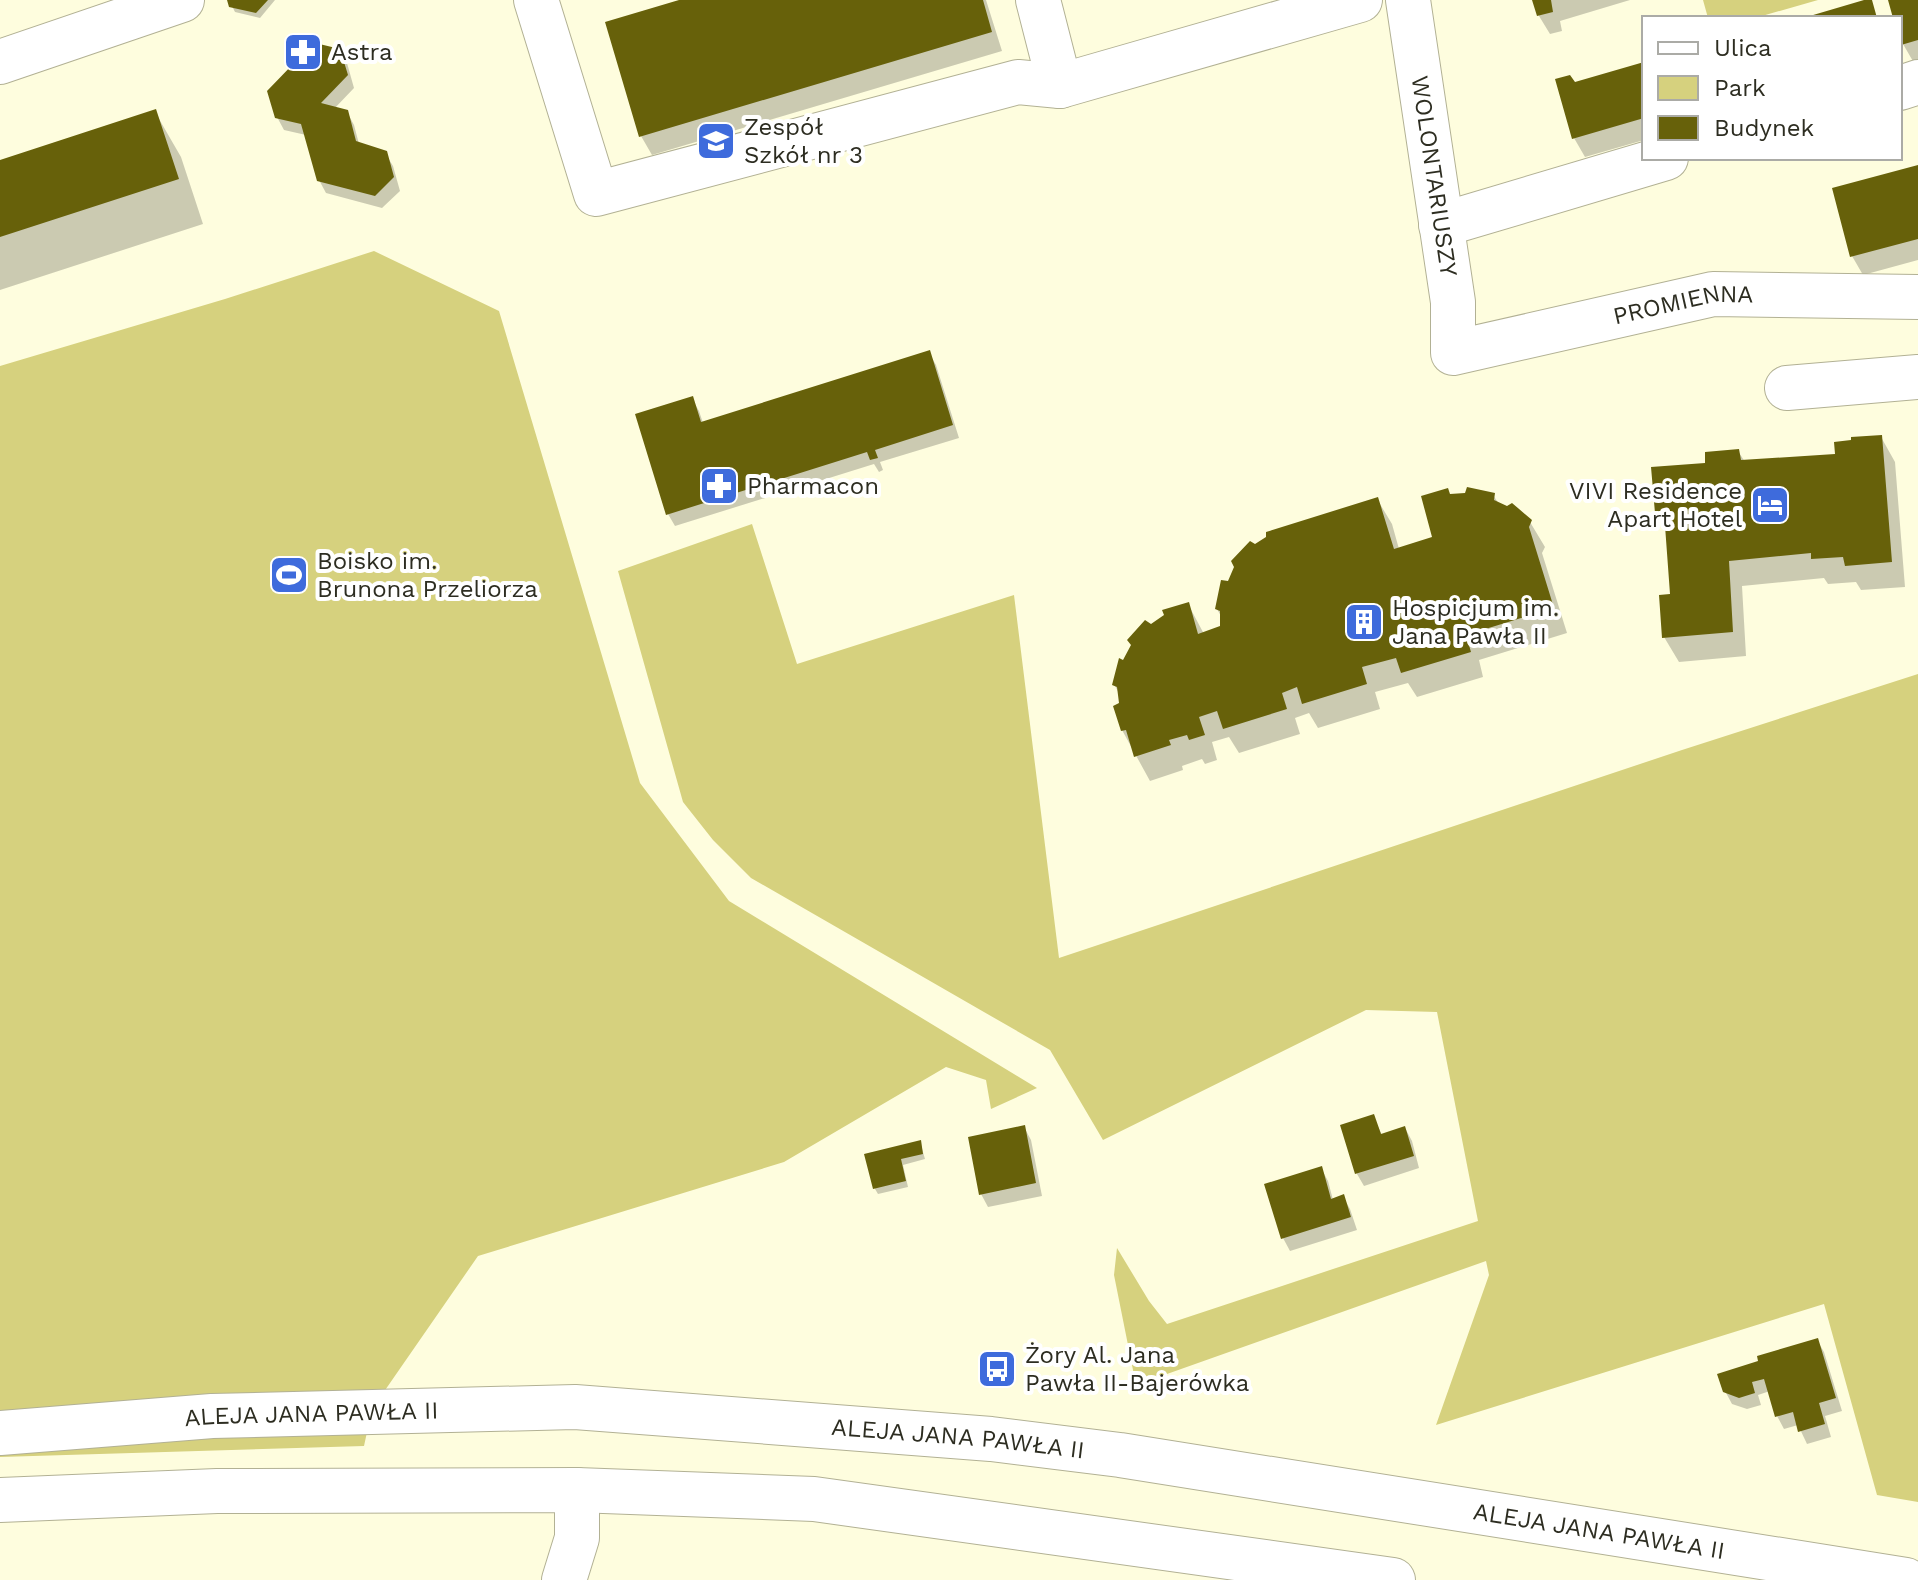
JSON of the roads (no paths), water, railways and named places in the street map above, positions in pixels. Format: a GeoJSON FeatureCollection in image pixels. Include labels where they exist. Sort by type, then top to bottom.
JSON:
{"type":"FeatureCollection","features":[{"type":"Feature","properties":{"kind":"street"},"geometry":{"type":"LineString","coordinates":[[0,62],[182,0]]}},
{"type":"Feature","properties":{"kind":"street"},"geometry":{"type":"LineString","coordinates":[[536,0],[596,194],[1018,82],[1060,86],[1360,0]]}},
{"type":"Feature","properties":{"kind":"street"},"geometry":{"type":"LineString","coordinates":[[1038,0],[1060,86]]}},
{"type":"Feature","properties":{"kind":"street","name":"WOLONTARIUSZY"},"geometry":{"type":"LineString","coordinates":[[1408,0],[1453,302],[1453,353]]}},
{"type":"Feature","properties":{"kind":"street"},"geometry":{"type":"LineString","coordinates":[[1441,225],[1659,160]]}},
{"type":"Feature","properties":{"kind":"street","name":"PROMIENNA"},"geometry":{"type":"LineString","coordinates":[[1453,353],[1713,294],[1918,297]]}},
{"type":"Feature","properties":{"kind":"street"},"geometry":{"type":"LineString","coordinates":[[1787,388],[1918,377]]}},
{"type":"Feature","properties":{"kind":"street","name":"ALEJA JANA PAWŁA II"},"geometry":{"type":"LineString","coordinates":[[0,1433],[212,1416],[590,1408],[991,1439],[1120,1455],[1906,1580]]}},
{"type":"Feature","properties":{"kind":"street"},"geometry":{"type":"LineString","coordinates":[[0,1500],[217,1491],[577,1490],[814,1499],[1393,1580]]}},
{"type":"Feature","properties":{"kind":"street"},"geometry":{"type":"LineString","coordinates":[[564,1580],[577,1538],[577,1490]]}},
{"type":"Feature","properties":{"kind":"place","name":"Astra"},"geometry":{"type":"Point","coordinates":[303,52]}},
{"type":"Feature","properties":{"kind":"place","name":"Zespół Szkół nr 3"},"geometry":{"type":"Point","coordinates":[716,141]}},
{"type":"Feature","properties":{"kind":"place","name":"Pharmacon"},"geometry":{"type":"Point","coordinates":[719,486]}},
{"type":"Feature","properties":{"kind":"place","name":"VIVI Residence Apart Hotel"},"geometry":{"type":"Point","coordinates":[1770,505]}},
{"type":"Feature","properties":{"kind":"place","name":"Boisko im. Brunona Przeliorza"},"geometry":{"type":"Point","coordinates":[289,575]}},
{"type":"Feature","properties":{"kind":"place","name":"Hospicjum im. Jana Pawła II"},"geometry":{"type":"Point","coordinates":[1364,622]}},
{"type":"Feature","properties":{"kind":"place","name":"Żory Al. Jana Pawła II-Bajerówka"},"geometry":{"type":"Point","coordinates":[997,1369]}}]}
